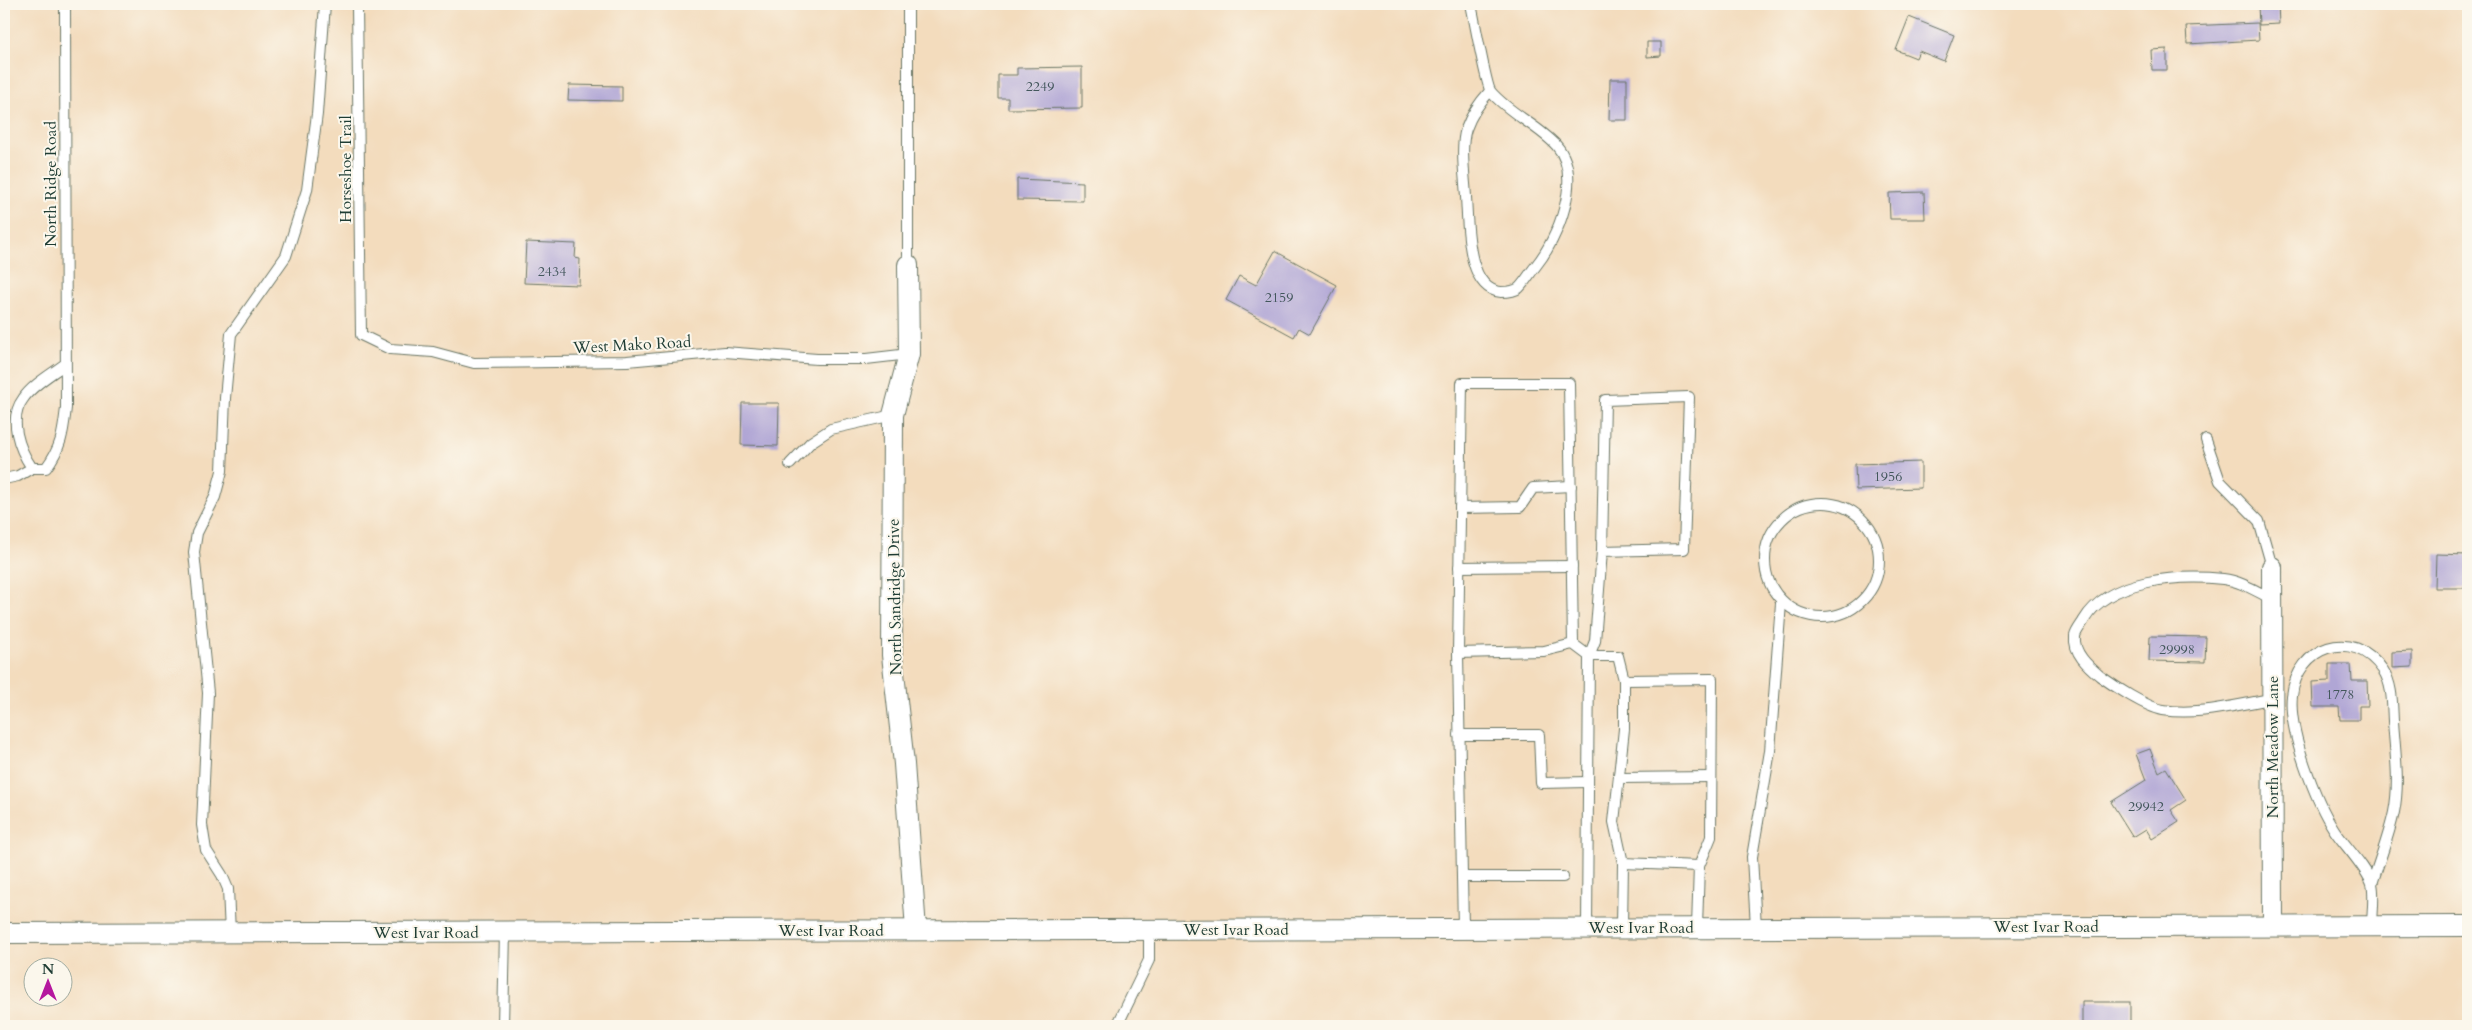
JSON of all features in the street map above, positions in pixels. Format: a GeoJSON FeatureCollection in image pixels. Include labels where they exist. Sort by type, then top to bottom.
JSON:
{"type":"FeatureCollection","features":[{"type":"Feature","properties":{"kind":"street","name":"North Sandridge Drive"},"geometry":{"type":"LineString","coordinates":[[908,265],[909,354],[894,415],[892,655],[904,764],[916,930]]}},
{"type":"Feature","properties":{"kind":"street","name":"North Meadow Lane"},"geometry":{"type":"LineString","coordinates":[[2272,567],[2273,926]]}},
{"type":"Feature","properties":{"kind":"street","name":"West Ivar Road"},"geometry":{"type":"LineString","coordinates":[[4,933],[1756,926],[2468,926]]}},
{"type":"Feature","properties":{"kind":"lane","name":"North Ridge Road"},"geometry":{"type":"LineString","coordinates":[[32,468],[46,468],[57,453],[63,437],[65,364],[65,4]]}},
{"type":"Feature","properties":{"kind":"lane"},"geometry":{"type":"LineString","coordinates":[[230,933],[228,889],[222,875],[206,850],[202,825],[208,693],[194,552],[198,534],[215,497],[222,471],[224,398],[231,334],[286,256],[307,190],[317,114],[325,4]]}},
{"type":"Feature","properties":{"kind":"lane","name":"Horseshoe Trail"},"geometry":{"type":"LineString","coordinates":[[357,4],[361,335]]}},
{"type":"Feature","properties":{"kind":"lane"},"geometry":{"type":"LineString","coordinates":[[1471,4],[1490,91],[1556,146],[1566,164],[1568,188],[1562,218],[1542,259],[1518,288],[1506,292],[1493,291],[1483,285],[1477,274],[1469,245],[1464,160],[1465,130],[1479,104],[1490,91]]}},
{"type":"Feature","properties":{"kind":"lane"},"geometry":{"type":"LineString","coordinates":[[908,7],[908,265]]}},
{"type":"Feature","properties":{"kind":"lane","name":"West Mako Road"},"geometry":{"type":"LineString","coordinates":[[361,335],[390,349],[432,352],[474,363],[626,361],[725,352],[818,359],[866,359],[909,354]]}},
{"type":"Feature","properties":{"kind":"lane"},"geometry":{"type":"LineString","coordinates":[[4,478],[18,476],[32,468],[24,456],[17,431],[16,411],[24,397],[65,364]]}},
{"type":"Feature","properties":{"kind":"lane"},"geometry":{"type":"LineString","coordinates":[[1463,928],[1458,653],[1462,383],[1569,383],[1573,644]]}},
{"type":"Feature","properties":{"kind":"lane"},"geometry":{"type":"LineString","coordinates":[[1587,927],[1589,656],[1595,641],[1602,551],[1605,400],[1689,397],[1684,549],[1602,551]]}},
{"type":"Feature","properties":{"kind":"lane"},"geometry":{"type":"LineString","coordinates":[[790,464],[811,442],[831,429],[894,415]]}},
{"type":"Feature","properties":{"kind":"lane"},"geometry":{"type":"LineString","coordinates":[[2206,440],[2220,481],[2259,521],[2272,567]]}},
{"type":"Feature","properties":{"kind":"lane"},"geometry":{"type":"LineString","coordinates":[[1460,508],[1520,507],[1533,488],[1571,486]]}},
{"type":"Feature","properties":{"kind":"lane"},"geometry":{"type":"LineString","coordinates":[[1756,926],[1752,857],[1770,751],[1781,603],[1767,577],[1764,560],[1767,542],[1776,526],[1789,513],[1806,506],[1824,504],[1842,507],[1858,516],[1871,531],[1878,549],[1878,568],[1872,587],[1861,602],[1844,613],[1825,617],[1806,615],[1781,603]]}},
{"type":"Feature","properties":{"kind":"lane"},"geometry":{"type":"LineString","coordinates":[[1459,567],[1572,566]]}},
{"type":"Feature","properties":{"kind":"lane"},"geometry":{"type":"LineString","coordinates":[[2272,599],[2245,585],[2224,579],[2179,578],[2145,582],[2118,591],[2089,611],[2075,635],[2077,652],[2090,669],[2116,688],[2162,710],[2198,710],[2272,699]]}},
{"type":"Feature","properties":{"kind":"lane"},"geometry":{"type":"LineString","coordinates":[[1573,644],[1589,656],[1618,656],[1624,680],[1624,729],[1614,822],[1623,863],[1622,927]]}},
{"type":"Feature","properties":{"kind":"lane"},"geometry":{"type":"LineString","coordinates":[[1458,653],[1544,651],[1573,644]]}},
{"type":"Feature","properties":{"kind":"lane"},"geometry":{"type":"LineString","coordinates":[[2372,884],[2334,829],[2312,785],[2294,728],[2292,695],[2301,664],[2329,646],[2346,646],[2364,652],[2383,670],[2390,689],[2397,776],[2394,812],[2372,884],[2372,926]]}},
{"type":"Feature","properties":{"kind":"lane"},"geometry":{"type":"LineString","coordinates":[[1624,680],[1712,679],[1711,838],[1698,866],[1696,927]]}},
{"type":"Feature","properties":{"kind":"lane"},"geometry":{"type":"LineString","coordinates":[[1459,735],[1540,735],[1541,783],[1588,782]]}},
{"type":"Feature","properties":{"kind":"lane"},"geometry":{"type":"LineString","coordinates":[[1619,778],[1711,777]]}},
{"type":"Feature","properties":{"kind":"lane"},"geometry":{"type":"LineString","coordinates":[[1623,863],[1698,866]]}},
{"type":"Feature","properties":{"kind":"lane"},"geometry":{"type":"LineString","coordinates":[[1462,878],[1563,877]]}},
{"type":"Feature","properties":{"kind":"lane"},"geometry":{"type":"LineString","coordinates":[[1117,1026],[1149,960],[1149,929]]}},
{"type":"Feature","properties":{"kind":"lane"},"geometry":{"type":"LineString","coordinates":[[503,1026],[506,931]]}},
{"type":"Feature","properties":{"kind":"building"},"geometry":{"type":"Polygon","coordinates":[[[2258,4],[2278,4],[2279,24],[2259,25],[2258,4]]]}},
{"type":"Feature","properties":{"kind":"building"},"geometry":{"type":"Polygon","coordinates":[[[1909,17],[1954,35],[1944,61],[1919,51],[1916,58],[1896,50],[1909,17]]]}},
{"type":"Feature","properties":{"kind":"building"},"geometry":{"type":"Polygon","coordinates":[[[2258,23],[2259,40],[2187,44],[2186,26],[2258,23]]]}},
{"type":"Feature","properties":{"kind":"building"},"geometry":{"type":"Polygon","coordinates":[[[1647,42],[1661,42],[1661,56],[1647,57],[1647,42]]]}},
{"type":"Feature","properties":{"kind":"building"},"geometry":{"type":"Polygon","coordinates":[[[2167,49],[2167,70],[2152,70],[2151,50],[2167,49]]]}},
{"type":"Feature","properties":{"kind":"building"},"geometry":{"type":"Polygon","coordinates":[[[1082,67],[1082,108],[1008,109],[1008,98],[998,98],[998,75],[1017,75],[1017,68],[1082,67]]]}},
{"type":"Feature","properties":{"kind":"building"},"geometry":{"type":"Polygon","coordinates":[[[1610,79],[1627,79],[1627,120],[1609,120],[1610,79]]]}},
{"type":"Feature","properties":{"kind":"building"},"geometry":{"type":"Polygon","coordinates":[[[569,85],[622,86],[622,101],[568,100],[569,85]]]}},
{"type":"Feature","properties":{"kind":"building"},"geometry":{"type":"Polygon","coordinates":[[[1017,179],[1083,182],[1083,201],[1017,200],[1017,179]]]}},
{"type":"Feature","properties":{"kind":"building"},"geometry":{"type":"Polygon","coordinates":[[[1924,192],[1925,219],[1890,219],[1889,193],[1924,192]]]}},
{"type":"Feature","properties":{"kind":"building"},"geometry":{"type":"Polygon","coordinates":[[[526,242],[576,244],[575,258],[580,259],[579,285],[524,283],[526,242]]]}},
{"type":"Feature","properties":{"kind":"building"},"geometry":{"type":"Polygon","coordinates":[[[1275,251],[1337,285],[1310,334],[1299,328],[1294,337],[1226,300],[1239,276],[1256,285],[1275,251]]]}},
{"type":"Feature","properties":{"kind":"building"},"geometry":{"type":"Polygon","coordinates":[[[742,403],[779,403],[778,446],[741,445],[742,403]]]}},
{"type":"Feature","properties":{"kind":"building"},"geometry":{"type":"Polygon","coordinates":[[[1921,462],[1921,488],[1856,490],[1855,464],[1921,462]]]}},
{"type":"Feature","properties":{"kind":"building"},"geometry":{"type":"Polygon","coordinates":[[[2436,554],[2468,555],[2468,588],[2435,588],[2436,554]]]}},
{"type":"Feature","properties":{"kind":"building"},"geometry":{"type":"Polygon","coordinates":[[[2150,636],[2206,637],[2205,662],[2149,661],[2150,636]]]}},
{"type":"Feature","properties":{"kind":"building"},"geometry":{"type":"Polygon","coordinates":[[[2412,651],[2412,667],[2392,668],[2392,652],[2412,651]]]}},
{"type":"Feature","properties":{"kind":"building"},"geometry":{"type":"Polygon","coordinates":[[[2329,664],[2351,664],[2352,681],[2367,681],[2368,706],[2359,706],[2359,720],[2340,720],[2339,707],[2313,707],[2312,682],[2329,681],[2329,664]]]}},
{"type":"Feature","properties":{"kind":"building"},"geometry":{"type":"Polygon","coordinates":[[[2150,749],[2159,772],[2166,768],[2186,800],[2171,810],[2179,822],[2152,839],[2146,829],[2133,837],[2111,802],[2146,780],[2136,754],[2150,749]]]}},
{"type":"Feature","properties":{"kind":"building"},"geometry":{"type":"Polygon","coordinates":[[[2082,1002],[2130,1002],[2130,1026],[2082,1026],[2082,1002]]]}}]}
